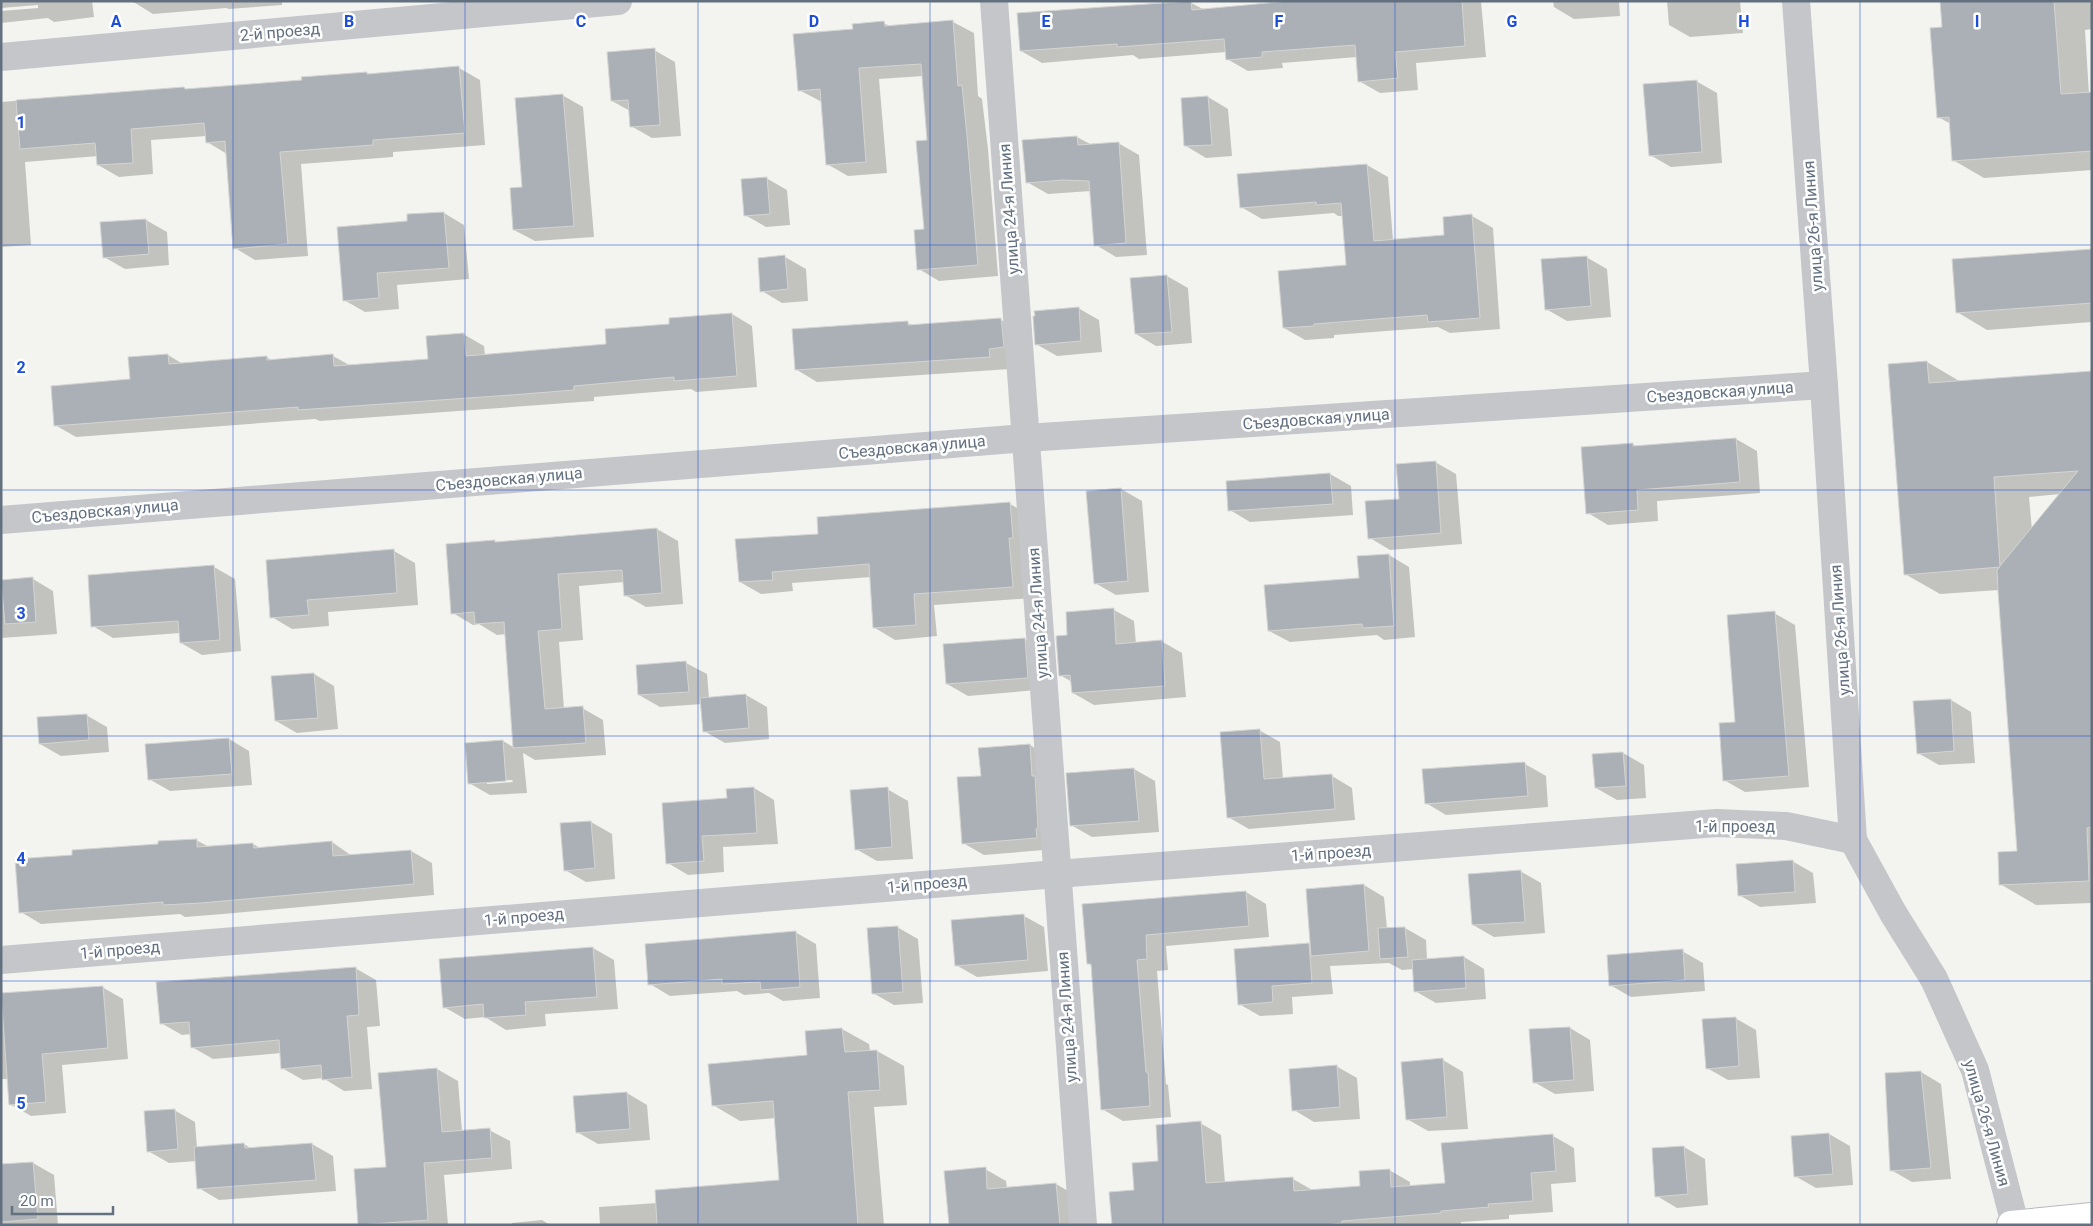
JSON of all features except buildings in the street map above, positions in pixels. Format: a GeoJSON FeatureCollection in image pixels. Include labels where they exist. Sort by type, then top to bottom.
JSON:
{"type":"FeatureCollection","features":[{"type":"Feature","properties":{"kind":"main road"},"geometry":{"type":"LineString","coordinates":[[2011,1225],[2092,1217]]}},
{"type":"Feature","properties":{"kind":"street","name":"2-й проезд"},"geometry":{"type":"LineString","coordinates":[[1,57],[618,1]]}},
{"type":"Feature","properties":{"kind":"street","name":"улица 24-я Линия"},"geometry":{"type":"LineString","coordinates":[[994,1],[1083,1225]]}},
{"type":"Feature","properties":{"kind":"street","name":"улица 26-я Линия"},"geometry":{"type":"LineString","coordinates":[[1796,1],[1824,385],[1853,840],[1934,979],[1975,1070],[2015,1224]]}},
{"type":"Feature","properties":{"kind":"street","name":"Съездовская улица"},"geometry":{"type":"LineString","coordinates":[[1,520],[1026,438],[1824,385]]}},
{"type":"Feature","properties":{"kind":"street","name":"1-й проезд"},"geometry":{"type":"LineString","coordinates":[[1,960],[1056,874],[1717,823],[1786,826],[1853,840]]}}]}
